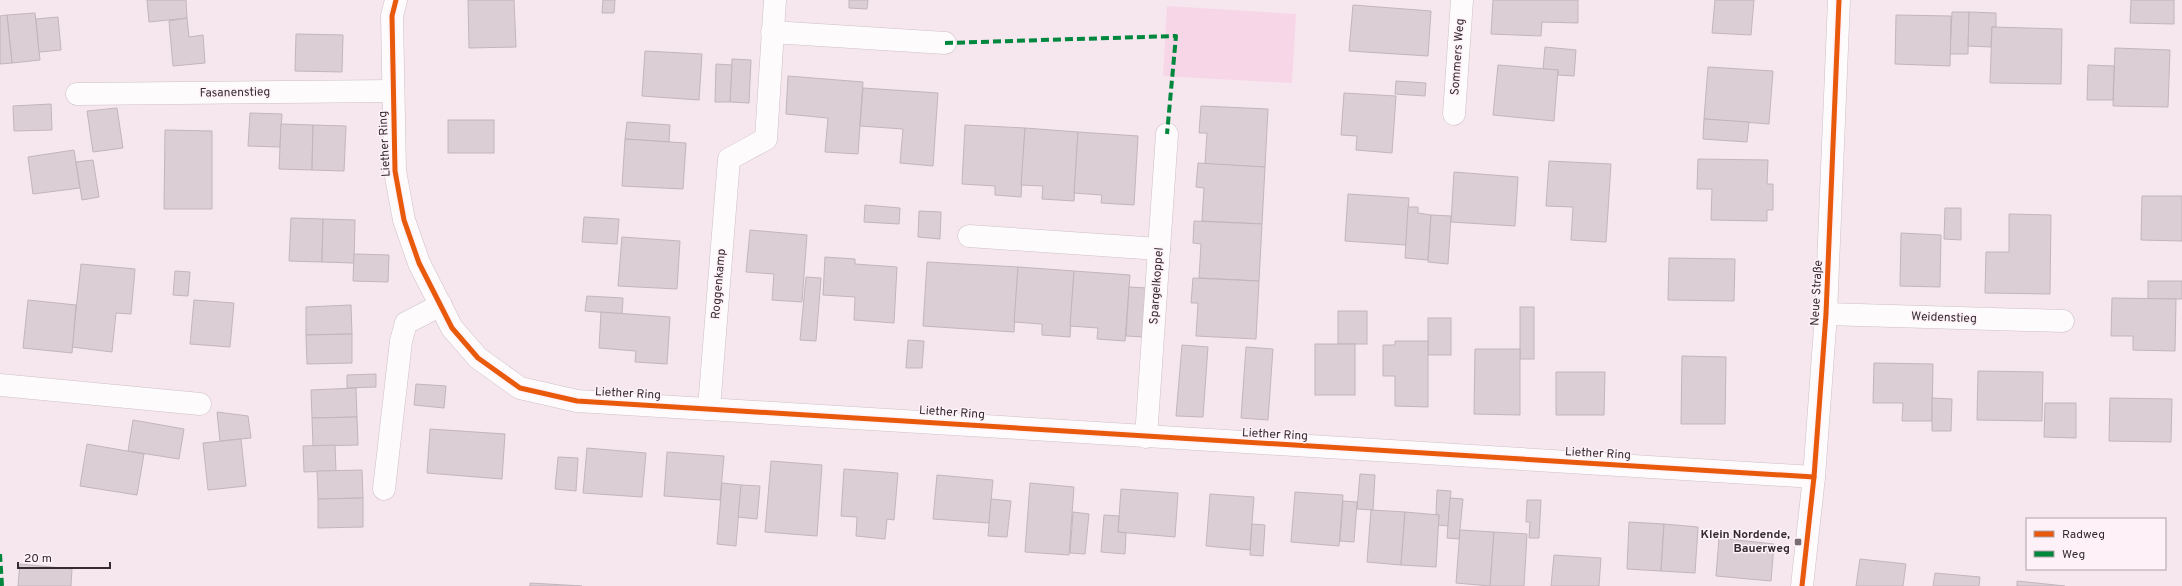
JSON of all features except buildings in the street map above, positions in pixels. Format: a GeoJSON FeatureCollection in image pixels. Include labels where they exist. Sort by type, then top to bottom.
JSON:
{"type":"FeatureCollection","features":[{"type":"Feature","properties":{"kind":"street","name":"Liether Ring"},"geometry":{"type":"LineString","coordinates":[[396,0],[392,16],[395,171],[404,220],[419,263],[452,328],[478,358],[520,388],[577,401],[1814,477]]}},
{"type":"Feature","properties":{"kind":"street"},"geometry":{"type":"LineString","coordinates":[[775,0],[772,32],[945,43]]}},
{"type":"Feature","properties":{"kind":"street","name":"Sommers Weg"},"geometry":{"type":"LineString","coordinates":[[1454,114],[1462,0]]}},
{"type":"Feature","properties":{"kind":"street","name":"Neue Straße"},"geometry":{"type":"LineString","coordinates":[[1802,586],[1814,477],[1826,314],[1839,0]]}},
{"type":"Feature","properties":{"kind":"street","name":"Roggenkamp"},"geometry":{"type":"LineString","coordinates":[[709,408],[729,159],[766,139],[772,32]]}},
{"type":"Feature","properties":{"kind":"street","name":"Fasanenstieg"},"geometry":{"type":"LineString","coordinates":[[77,94],[393,91]]}},
{"type":"Feature","properties":{"kind":"street","name":"Spargelkoppel"},"geometry":{"type":"LineString","coordinates":[[1146,437],[1167,134]]}},
{"type":"Feature","properties":{"kind":"street"},"geometry":{"type":"LineString","coordinates":[[969,236],[1159,249]]}},
{"type":"Feature","properties":{"kind":"street"},"geometry":{"type":"LineString","coordinates":[[384,488],[401,341],[406,323],[441,305]]}},
{"type":"Feature","properties":{"kind":"street","name":"Weidenstieg"},"geometry":{"type":"LineString","coordinates":[[1826,314],[2063,321]]}},
{"type":"Feature","properties":{"kind":"street"},"geometry":{"type":"LineString","coordinates":[[0,385],[200,404]]}},
{"type":"Feature","properties":{"kind":"shaded area"},"geometry":{"type":"Polygon","coordinates":[[[1167,6],[1296,14],[1292,83],[1163,76],[1167,6]]]}},
{"type":"Feature","properties":{"kind":"marked path"},"geometry":{"type":"LineString","coordinates":[[945,43],[1176,36],[1167,134]]}},
{"type":"Feature","properties":{"kind":"marked path"},"geometry":{"type":"LineString","coordinates":[[0,554],[2,586]]}},
{"type":"Feature","properties":{"kind":"cycle path"},"geometry":{"type":"LineString","coordinates":[[396,0],[392,16],[395,171],[404,220],[419,263],[452,328],[478,358],[520,388],[577,401],[1814,477]]}},
{"type":"Feature","properties":{"kind":"cycle path"},"geometry":{"type":"LineString","coordinates":[[1802,586],[1814,477],[1826,314],[1839,0]]}},
{"type":"Feature","properties":{"kind":"place","name":"Klein Nordende, Bauerweg"},"geometry":{"type":"Point","coordinates":[1798,542]}}]}
